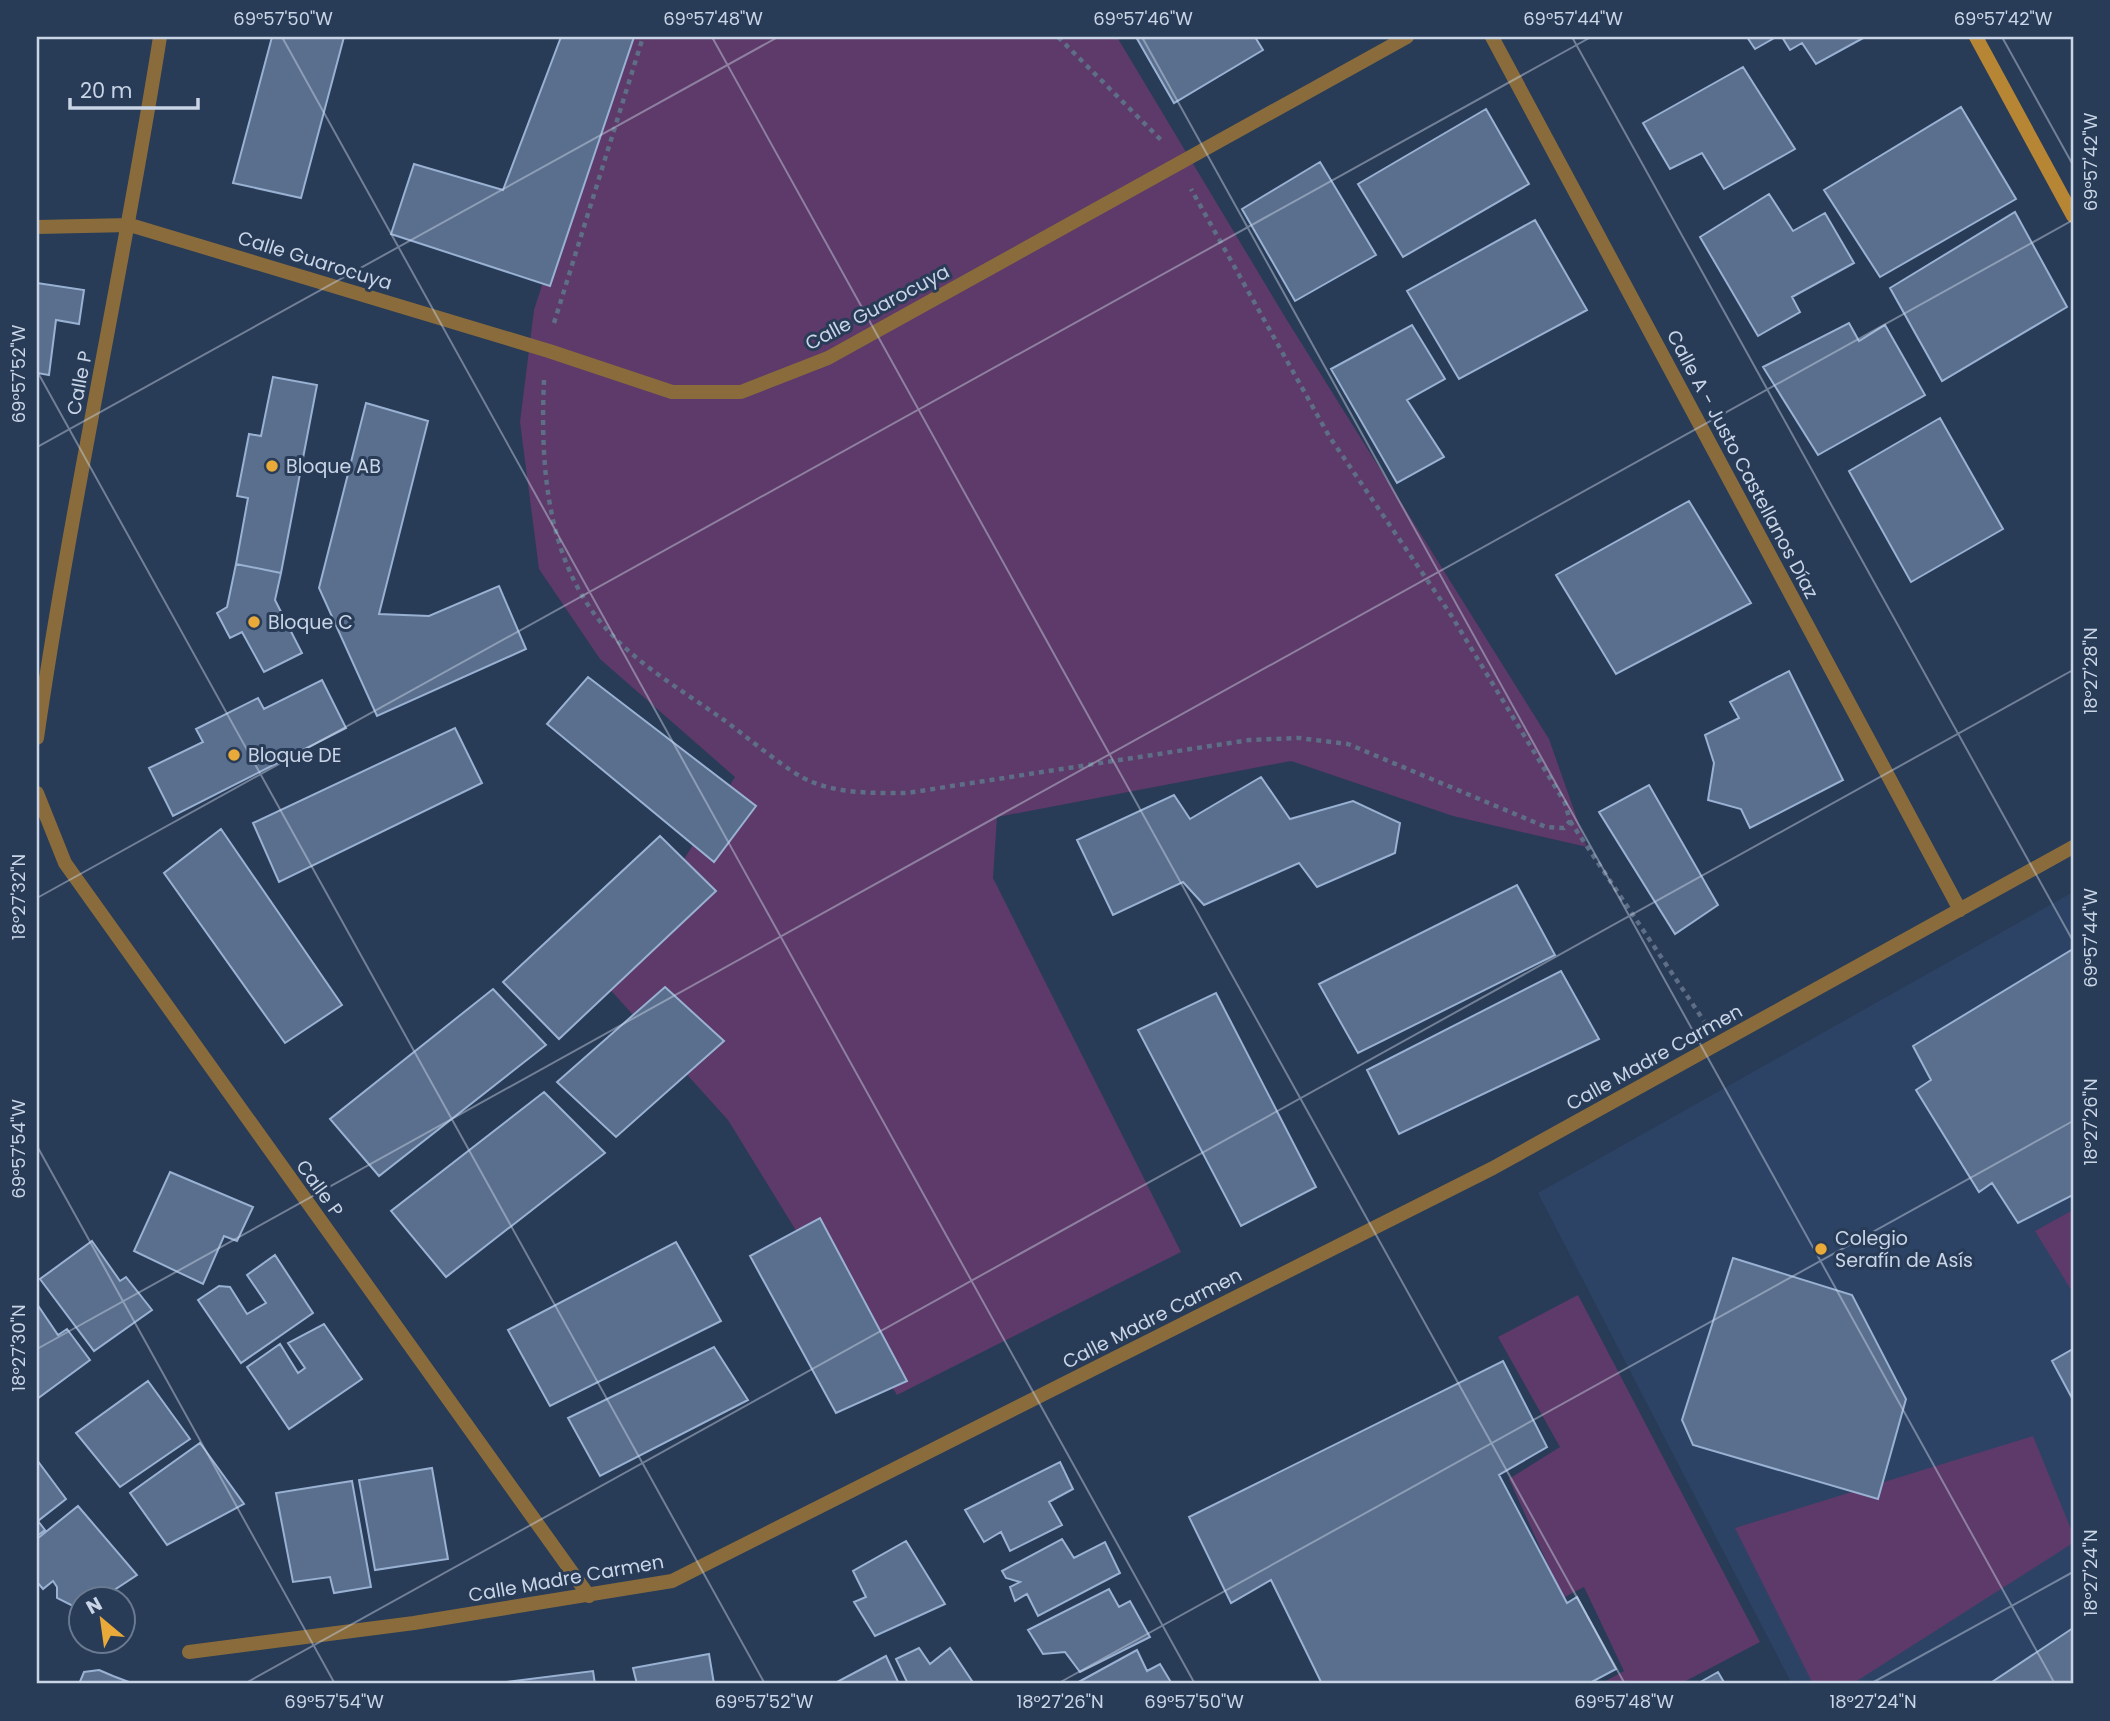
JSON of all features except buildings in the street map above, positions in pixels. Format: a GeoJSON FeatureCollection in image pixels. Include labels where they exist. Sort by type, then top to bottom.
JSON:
{"type":"FeatureCollection","features":[{"type":"Feature","properties":{"kind":"street","name":"Calle P"},"geometry":{"type":"LineString","coordinates":[[37,738],[61,574],[130,225],[160,37]]}},
{"type":"Feature","properties":{"kind":"street","name":"Calle Guarocuya"},"geometry":{"type":"LineString","coordinates":[[37,227],[130,225],[549,351],[672,392],[741,392],[828,358],[1408,37]]}},
{"type":"Feature","properties":{"kind":"street","name":"Calle A - Justo Castellanos Díaz"},"geometry":{"type":"LineString","coordinates":[[1492,37],[1960,911]]}},
{"type":"Feature","properties":{"kind":"street"},"geometry":{"type":"LineString","coordinates":[[1976,37],[2073,216]]}},
{"type":"Feature","properties":{"kind":"street","name":"Calle P"},"geometry":{"type":"LineString","coordinates":[[37,793],[65,863],[589,1596]]}},
{"type":"Feature","properties":{"kind":"street","name":"Calle Madre Carmen"},"geometry":{"type":"LineString","coordinates":[[189,1652],[589,1596],[672,1581],[1493,1168],[2073,847]]}},
{"type":"Feature","properties":{"kind":"path"},"geometry":{"type":"LineString","coordinates":[[554,324],[643,37]]}},
{"type":"Feature","properties":{"kind":"path"},"geometry":{"type":"LineString","coordinates":[[1058,37],[1160,138]]}},
{"type":"Feature","properties":{"kind":"path"},"geometry":{"type":"LineString","coordinates":[[1194,194],[1329,436],[1451,615],[1565,803],[1570,821],[1720,1043]]}},
{"type":"Feature","properties":{"kind":"path"},"geometry":{"type":"LineString","coordinates":[[544,373],[541,446],[548,500],[570,575],[587,607],[616,639],[657,672],[811,782],[868,793],[907,793],[1249,740],[1299,738],[1348,744],[1407,766],[1546,827],[1564,828],[1570,821]]}},
{"type":"Feature","properties":{"kind":"shaded area"},"geometry":{"type":"Polygon","coordinates":[[[622,37],[1117,37],[1285,317],[1549,739],[1587,847],[1453,816],[1291,761],[997,817],[993,878],[1181,1252],[897,1395],[728,1120],[606,985],[735,777],[600,659],[539,569],[520,422],[534,310],[622,37]]]}},
{"type":"Feature","properties":{"kind":"shaded area","name":"Colegio Serafín de Asís"},"geometry":{"type":"Polygon","coordinates":[[[2073,892],[2073,1684],[1792,1684],[1538,1193],[2073,892]]]}},
{"type":"Feature","properties":{"kind":"shaded area"},"geometry":{"type":"Polygon","coordinates":[[[2073,1210],[2073,1293],[2035,1231],[2073,1210]]]}},
{"type":"Feature","properties":{"kind":"shaded area"},"geometry":{"type":"Polygon","coordinates":[[[1578,1295],[1760,1642],[1680,1684],[1600,1684],[1624,1671],[1584,1587],[1563,1598],[1509,1479],[1560,1447],[1498,1337],[1578,1295]]]}},
{"type":"Feature","properties":{"kind":"shaded area"},"geometry":{"type":"Polygon","coordinates":[[[2033,1436],[2073,1534],[2073,1543],[1852,1684],[1813,1684],[1735,1528],[2033,1436]]]}},
{"type":"Feature","properties":{"kind":"place","name":"Bloque AB"},"geometry":{"type":"Point","coordinates":[272,466]}},
{"type":"Feature","properties":{"kind":"place","name":"Bloque C"},"geometry":{"type":"Point","coordinates":[254,622]}},
{"type":"Feature","properties":{"kind":"place","name":"Bloque DE"},"geometry":{"type":"Point","coordinates":[234,755]}},
{"type":"Feature","properties":{"kind":"place","name":"Colegio Serafín de Asís"},"geometry":{"type":"Point","coordinates":[1821,1249]}}]}
